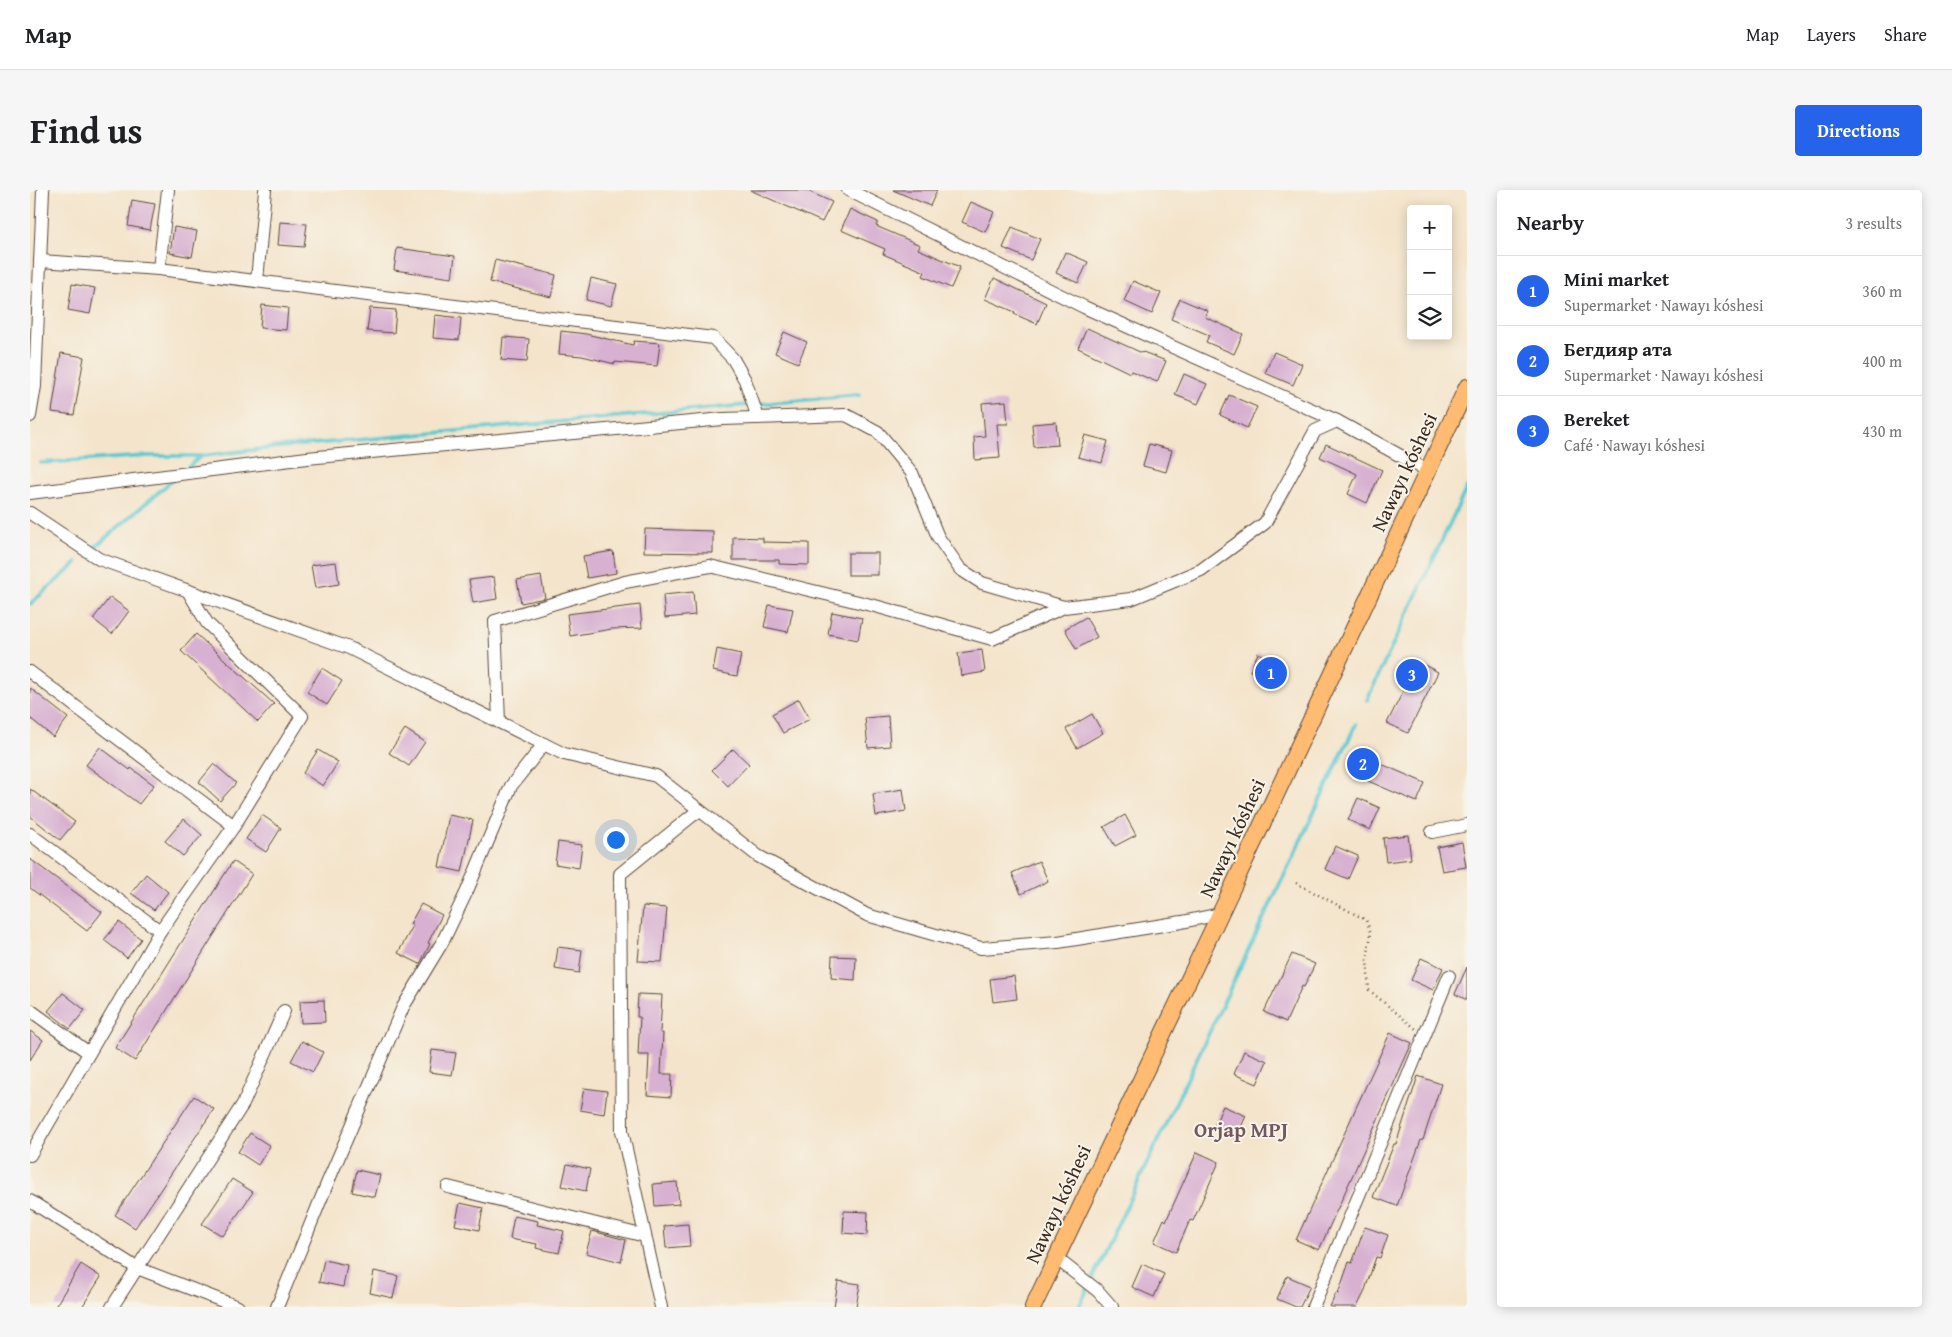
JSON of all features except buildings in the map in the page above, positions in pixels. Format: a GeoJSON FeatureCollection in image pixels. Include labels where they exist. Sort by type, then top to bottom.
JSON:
{"type":"FeatureCollection","features":[{"type":"Feature","properties":{"kind":"main road","name":"Nawayı kóshesi"},"geometry":{"type":"LineString","coordinates":[[1033,1307],[1467,387]]}},
{"type":"Feature","properties":{"kind":"street"},"geometry":{"type":"LineString","coordinates":[[30,416],[35,386],[42,190]]}},
{"type":"Feature","properties":{"kind":"street"},"geometry":{"type":"LineString","coordinates":[[159,269],[168,190]]}},
{"type":"Feature","properties":{"kind":"street"},"geometry":{"type":"LineString","coordinates":[[257,281],[264,190]]}},
{"type":"Feature","properties":{"kind":"street"},"geometry":{"type":"LineString","coordinates":[[848,190],[1084,307],[1337,421],[1428,471]]}},
{"type":"Feature","properties":{"kind":"street"},"geometry":{"type":"LineString","coordinates":[[40,261],[159,269],[713,338],[732,359],[745,380],[758,418]]}},
{"type":"Feature","properties":{"kind":"street"},"geometry":{"type":"LineString","coordinates":[[30,493],[307,458],[723,419],[846,415],[878,432],[912,473],[938,537],[960,569],[982,583],[1064,608]]}},
{"type":"Feature","properties":{"kind":"street"},"geometry":{"type":"LineString","coordinates":[[499,722],[494,621],[625,582],[710,566],[875,606],[992,639],[1064,608],[1131,599],[1201,570],[1265,523],[1315,431],[1337,421]]}},
{"type":"Feature","properties":{"kind":"street"},"geometry":{"type":"LineString","coordinates":[[30,513],[99,559],[349,648],[564,754],[656,776],[758,856],[867,915],[981,948],[1058,942],[1220,914]]}},
{"type":"Feature","properties":{"kind":"street"},"geometry":{"type":"LineString","coordinates":[[30,1155],[160,931],[234,826],[302,716],[206,623],[188,591]]}},
{"type":"Feature","properties":{"kind":"street"},"geometry":{"type":"LineString","coordinates":[[30,672],[234,826]]}},
{"type":"Feature","properties":{"kind":"street"},"geometry":{"type":"LineString","coordinates":[[276,1307],[404,1007],[443,941],[467,891],[511,786],[544,744]]}},
{"type":"Feature","properties":{"kind":"street"},"geometry":{"type":"LineString","coordinates":[[661,1307],[622,1131],[620,874],[699,810]]}},
{"type":"Feature","properties":{"kind":"street"},"geometry":{"type":"LineString","coordinates":[[1432,832],[1467,825]]}},
{"type":"Feature","properties":{"kind":"street"},"geometry":{"type":"LineString","coordinates":[[30,834],[160,931]]}},
{"type":"Feature","properties":{"kind":"street"},"geometry":{"type":"LineString","coordinates":[[1312,1307],[1449,976]]}},
{"type":"Feature","properties":{"kind":"street"},"geometry":{"type":"LineString","coordinates":[[30,1010],[89,1053]]}},
{"type":"Feature","properties":{"kind":"street"},"geometry":{"type":"LineString","coordinates":[[112,1307],[243,1104],[284,1011]]}},
{"type":"Feature","properties":{"kind":"street"},"geometry":{"type":"LineString","coordinates":[[448,1187],[645,1236]]}},
{"type":"Feature","properties":{"kind":"street"},"geometry":{"type":"LineString","coordinates":[[30,1201],[137,1268],[238,1307]]}},
{"type":"Feature","properties":{"kind":"street"},"geometry":{"type":"LineString","coordinates":[[1056,1258],[1098,1291],[1112,1307]]}},
{"type":"Feature","properties":{"kind":"path"},"geometry":{"type":"LineString","coordinates":[[1296,883],[1366,920],[1371,933],[1368,960],[1369,990],[1424,1036]]}},
{"type":"Feature","properties":{"kind":"waterway"},"geometry":{"type":"LineString","coordinates":[[41,463],[147,456],[201,456],[279,447],[859,395]]}},
{"type":"Feature","properties":{"kind":"waterway"},"geometry":{"type":"LineString","coordinates":[[185,470],[201,456]]}},
{"type":"Feature","properties":{"kind":"waterway"},"geometry":{"type":"LineString","coordinates":[[95,547],[174,479]]}},
{"type":"Feature","properties":{"kind":"waterway"},"geometry":{"type":"LineString","coordinates":[[1367,700],[1467,487]]}},
{"type":"Feature","properties":{"kind":"waterway"},"geometry":{"type":"LineString","coordinates":[[30,604],[77,563]]}},
{"type":"Feature","properties":{"kind":"waterway"},"geometry":{"type":"LineString","coordinates":[[1092,1279],[1356,724]]}},
{"type":"Feature","properties":{"kind":"waterway"},"geometry":{"type":"LineString","coordinates":[[1079,1307],[1088,1288]]}},
{"type":"Feature","properties":{"kind":"place","name":"Mini market"},"geometry":{"type":"Point","coordinates":[1271,673]}},
{"type":"Feature","properties":{"kind":"place","name":"Bereket"},"geometry":{"type":"Point","coordinates":[1412,675]}},
{"type":"Feature","properties":{"kind":"place","name":"Бегдияр ата"},"geometry":{"type":"Point","coordinates":[1363,764]}},
{"type":"Feature","properties":{"kind":"district","name":"Orjap MPJ"},"geometry":{"type":"Point","coordinates":[1241,1130]}}]}
